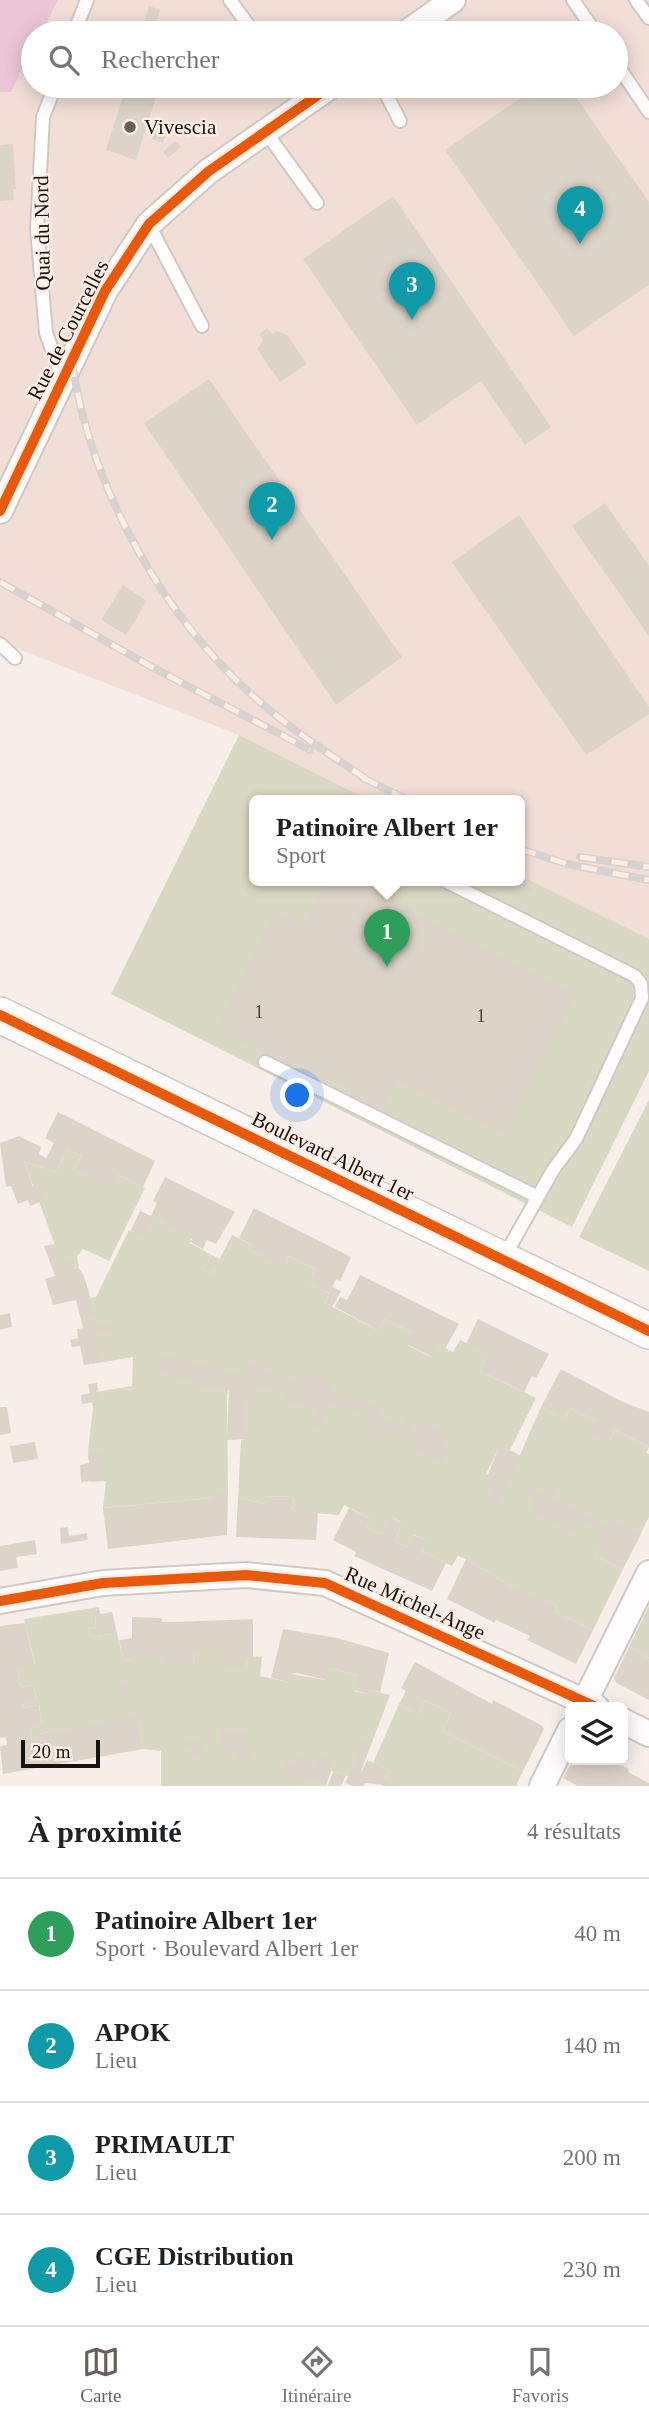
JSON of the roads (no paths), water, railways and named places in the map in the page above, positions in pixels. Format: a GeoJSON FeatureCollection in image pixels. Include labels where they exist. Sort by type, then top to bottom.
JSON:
{"type":"FeatureCollection","features":[{"type":"Feature","properties":{"kind":"main road","name":"Boulevard Albert 1er"},"geometry":{"type":"LineString","coordinates":[[0,1015],[649,1331]]}},
{"type":"Feature","properties":{"kind":"street"},"geometry":{"type":"LineString","coordinates":[[423,21],[453,0]]}},
{"type":"Feature","properties":{"kind":"street","name":"Rue de Courcelles"},"geometry":{"type":"LineString","coordinates":[[0,511],[105,291],[149,225],[209,171],[265,131],[296,98]]}},
{"type":"Feature","properties":{"kind":"street"},"geometry":{"type":"LineString","coordinates":[[589,1702],[649,1573]]}},
{"type":"Feature","properties":{"kind":"street","name":"Rue Michel-Ange"},"geometry":{"type":"LineString","coordinates":[[0,1601],[103,1583],[246,1575],[325,1583],[582,1702]]}},
{"type":"Feature","properties":{"kind":"street"},"geometry":{"type":"LineString","coordinates":[[628,1724],[649,1734]]}},
{"type":"Feature","properties":{"kind":"street"},"geometry":{"type":"LineString","coordinates":[[542,1786],[565,1740]]}},
{"type":"Feature","properties":{"kind":"lane"},"geometry":{"type":"LineString","coordinates":[[79,21],[87,0]]}},
{"type":"Feature","properties":{"kind":"lane"},"geometry":{"type":"LineString","coordinates":[[230,0],[245,21]]}},
{"type":"Feature","properties":{"kind":"lane"},"geometry":{"type":"LineString","coordinates":[[573,0],[588,21]]}},
{"type":"Feature","properties":{"kind":"lane"},"geometry":{"type":"LineString","coordinates":[[636,0],[649,18]]}},
{"type":"Feature","properties":{"kind":"lane"},"geometry":{"type":"LineString","coordinates":[[628,81],[649,112]]}},
{"type":"Feature","properties":{"kind":"lane","name":"Quai du Nord"},"geometry":{"type":"LineString","coordinates":[[50,98],[43,117],[37,229],[46,332],[63,379]]}},
{"type":"Feature","properties":{"kind":"lane"},"geometry":{"type":"LineString","coordinates":[[388,98],[400,121]]}},
{"type":"Feature","properties":{"kind":"lane"},"geometry":{"type":"LineString","coordinates":[[265,131],[317,203]]}},
{"type":"Feature","properties":{"kind":"lane"},"geometry":{"type":"LineString","coordinates":[[149,225],[202,326]]}},
{"type":"Feature","properties":{"kind":"lane"},"geometry":{"type":"LineString","coordinates":[[0,644],[15,658]]}},
{"type":"Feature","properties":{"kind":"lane"},"geometry":{"type":"LineString","coordinates":[[454,886],[635,976],[641,984],[642,998],[576,1139],[538,1196],[503,1259]]}},
{"type":"Feature","properties":{"kind":"lane"},"geometry":{"type":"LineString","coordinates":[[265,1062],[538,1196]]}},
{"type":"Feature","properties":{"kind":"railway"},"geometry":{"type":"LineString","coordinates":[[72,361],[80,405],[109,491],[128,533],[177,611],[205,647],[250,694],[300,734],[371,782]]}},
{"type":"Feature","properties":{"kind":"railway"},"geometry":{"type":"LineString","coordinates":[[0,582],[150,666],[310,750]]}},
{"type":"Feature","properties":{"kind":"railway"},"geometry":{"type":"LineString","coordinates":[[363,778],[398,795]]}},
{"type":"Feature","properties":{"kind":"railway"},"geometry":{"type":"LineString","coordinates":[[525,851],[567,864],[649,880]]}},
{"type":"Feature","properties":{"kind":"railway"},"geometry":{"type":"LineString","coordinates":[[580,857],[649,867]]}},
{"type":"Feature","properties":{"kind":"place","name":"Vivescia"},"geometry":{"type":"Point","coordinates":[130,127]}},
{"type":"Feature","properties":{"kind":"place","name":"CGE Distribution"},"geometry":{"type":"Point","coordinates":[580,244]}},
{"type":"Feature","properties":{"kind":"place","name":"PRIMAULT"},"geometry":{"type":"Point","coordinates":[412,320]}},
{"type":"Feature","properties":{"kind":"place","name":"APOK"},"geometry":{"type":"Point","coordinates":[272,540]}},
{"type":"Feature","properties":{"kind":"place","name":"Patinoire Albert 1er"},"geometry":{"type":"Point","coordinates":[387,967]}}]}
